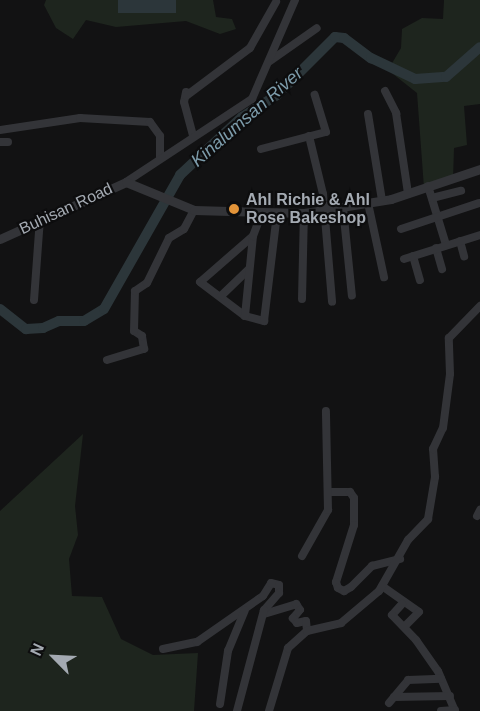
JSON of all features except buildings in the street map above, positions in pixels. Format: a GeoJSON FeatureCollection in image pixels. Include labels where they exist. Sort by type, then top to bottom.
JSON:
{"type":"FeatureCollection","features":[{"type":"Feature","properties":{"kind":"street"},"geometry":{"type":"LineString","coordinates":[[126,182],[252,99],[295,0]]}},
{"type":"Feature","properties":{"kind":"street"},"geometry":{"type":"LineString","coordinates":[[193,136],[184,102],[186,92],[250,48],[276,2]]}},
{"type":"Feature","properties":{"kind":"street"},"geometry":{"type":"LineString","coordinates":[[269,62],[317,28]]}},
{"type":"Feature","properties":{"kind":"street"},"geometry":{"type":"LineString","coordinates":[[385,91],[396,113],[408,193]]}},
{"type":"Feature","properties":{"kind":"street"},"geometry":{"type":"LineString","coordinates":[[261,148],[326,132],[315,95]]}},
{"type":"Feature","properties":{"kind":"street"},"geometry":{"type":"LineString","coordinates":[[368,114],[382,200]]}},
{"type":"Feature","properties":{"kind":"street"},"geometry":{"type":"LineString","coordinates":[[0,130],[80,118],[150,122],[160,136],[160,158]]}},
{"type":"Feature","properties":{"kind":"street"},"geometry":{"type":"LineString","coordinates":[[309,136],[325,211],[332,302]]}},
{"type":"Feature","properties":{"kind":"street","name":"Buhisan Road"},"geometry":{"type":"LineString","coordinates":[[0,239],[126,182],[194,210],[304,213],[382,200],[480,169]]}},
{"type":"Feature","properties":{"kind":"street"},"geometry":{"type":"LineString","coordinates":[[428,186],[446,245]]}},
{"type":"Feature","properties":{"kind":"street"},"geometry":{"type":"LineString","coordinates":[[432,198],[461,191]]}},
{"type":"Feature","properties":{"kind":"street"},"geometry":{"type":"LineString","coordinates":[[368,203],[384,277]]}},
{"type":"Feature","properties":{"kind":"street"},"geometry":{"type":"LineString","coordinates":[[400,229],[479,203]]}},
{"type":"Feature","properties":{"kind":"street"},"geometry":{"type":"LineString","coordinates":[[343,208],[352,296]]}},
{"type":"Feature","properties":{"kind":"street"},"geometry":{"type":"LineString","coordinates":[[107,360],[144,349],[142,336],[134,331],[135,288],[147,284],[169,238],[184,229],[194,210]]}},
{"type":"Feature","properties":{"kind":"street"},"geometry":{"type":"LineString","coordinates":[[245,316],[254,236],[262,213]]}},
{"type":"Feature","properties":{"kind":"street"},"geometry":{"type":"LineString","coordinates":[[254,236],[200,282],[222,295],[245,316],[264,321],[267,318],[277,213]]}},
{"type":"Feature","properties":{"kind":"street"},"geometry":{"type":"LineString","coordinates":[[302,299],[304,213]]}},
{"type":"Feature","properties":{"kind":"street"},"geometry":{"type":"LineString","coordinates":[[34,300],[40,219]]}},
{"type":"Feature","properties":{"kind":"street"},"geometry":{"type":"LineString","coordinates":[[404,259],[480,235]]}},
{"type":"Feature","properties":{"kind":"street"},"geometry":{"type":"LineString","coordinates":[[460,241],[464,255]]}},
{"type":"Feature","properties":{"kind":"street"},"geometry":{"type":"LineString","coordinates":[[436,248],[442,268]]}},
{"type":"Feature","properties":{"kind":"street"},"geometry":{"type":"LineString","coordinates":[[413,256],[420,280]]}},
{"type":"Feature","properties":{"kind":"street"},"geometry":{"type":"LineString","coordinates":[[222,295],[249,269]]}},
{"type":"Feature","properties":{"kind":"street"},"geometry":{"type":"LineString","coordinates":[[269,711],[282,658],[307,631],[341,623],[382,586],[400,559],[408,540],[428,519],[433,449],[443,428],[450,374],[449,338],[479,310]]}},
{"type":"Feature","properties":{"kind":"street"},"geometry":{"type":"LineString","coordinates":[[302,556],[328,510],[326,411]]}},
{"type":"Feature","properties":{"kind":"street"},"geometry":{"type":"LineString","coordinates":[[329,492],[350,492],[354,498],[354,525],[336,582],[338,588],[344,591],[351,587],[372,566],[400,559]]}},
{"type":"Feature","properties":{"kind":"street"},"geometry":{"type":"LineString","coordinates":[[163,649],[197,642],[246,609],[274,582],[279,585],[279,593],[264,615],[237,711]]}},
{"type":"Feature","properties":{"kind":"street"},"geometry":{"type":"LineString","coordinates":[[382,586],[402,604],[418,612],[404,627]]}},
{"type":"Feature","properties":{"kind":"street"},"geometry":{"type":"LineString","coordinates":[[264,615],[296,604],[300,610],[293,618],[297,623],[306,621],[307,631]]}},
{"type":"Feature","properties":{"kind":"street"},"geometry":{"type":"LineString","coordinates":[[402,604],[392,615],[404,627],[441,679],[455,711],[441,711]]}},
{"type":"Feature","properties":{"kind":"street"},"geometry":{"type":"LineString","coordinates":[[220,704],[228,651],[246,609]]}},
{"type":"Feature","properties":{"kind":"street"},"geometry":{"type":"LineString","coordinates":[[441,679],[408,680],[391,700],[450,696]]}},
{"type":"Feature","properties":{"kind":"shaded area"},"geometry":{"type":"Polygon","coordinates":[[[46,0],[118,0],[118,13],[176,12],[176,0],[213,0],[216,17],[232,19],[236,29],[220,34],[186,21],[116,27],[86,20],[73,39],[56,28],[44,5],[46,0]]]}},
{"type":"Feature","properties":{"kind":"shaded area"},"geometry":{"type":"Polygon","coordinates":[[[118,0],[176,0],[176,13],[118,13],[118,0]]]}},
{"type":"Feature","properties":{"kind":"shaded area"},"geometry":{"type":"Polygon","coordinates":[[[444,0],[480,0],[480,104],[464,106],[467,145],[454,148],[453,180],[424,188],[417,93],[388,70],[401,48],[402,29],[422,18],[443,19],[444,0]]]}},
{"type":"Feature","properties":{"kind":"shaded area"},"geometry":{"type":"Polygon","coordinates":[[[83,434],[75,506],[78,535],[69,559],[72,596],[102,597],[121,639],[153,655],[198,653],[194,711],[0,711],[0,511],[83,434]]]}},
{"type":"Feature","properties":{"kind":"waterway","name":"Kinalumsan River"},"geometry":{"type":"LineString","coordinates":[[0,309],[26,329],[43,328],[59,321],[84,321],[104,309],[180,175],[242,117],[277,95],[335,37],[344,38],[371,58],[415,79],[446,77],[480,47]]}},
{"type":"Feature","properties":{"kind":"place","name":"Ahl Richie & Ahl Rose Bakeshop"},"geometry":{"type":"Point","coordinates":[234,209]}}]}
